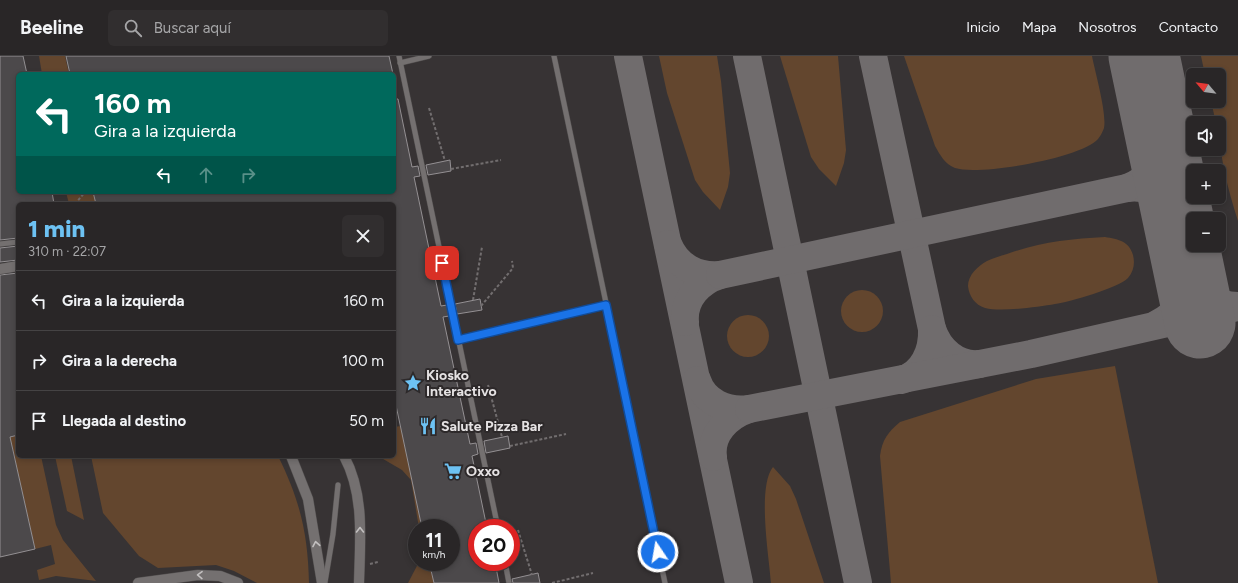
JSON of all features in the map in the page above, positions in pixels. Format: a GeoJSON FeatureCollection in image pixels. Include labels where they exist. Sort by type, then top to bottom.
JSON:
{"type":"FeatureCollection","features":[{"type":"Feature","properties":{"kind":"main road"},"geometry":{"type":"LineString","coordinates":[[0,269],[16,266]]}},
{"type":"Feature","properties":{"kind":"main road"},"geometry":{"type":"LineString","coordinates":[[292,458],[308,500],[323,583]]}},
{"type":"Feature","properties":{"kind":"main road"},"geometry":{"type":"LineString","coordinates":[[345,458],[352,471],[357,489],[360,512],[359,583]]}},
{"type":"Feature","properties":{"kind":"main road"},"geometry":{"type":"LineString","coordinates":[[138,583],[198,575],[220,576],[238,583]]}},
{"type":"Feature","properties":{"kind":"lane"},"geometry":{"type":"LineString","coordinates":[[399,56],[496,519]]}},
{"type":"Feature","properties":{"kind":"lane"},"geometry":{"type":"LineString","coordinates":[[400,63],[429,56]]}},
{"type":"Feature","properties":{"kind":"lane"},"geometry":{"type":"LineString","coordinates":[[554,56],[665,583]]}},
{"type":"Feature","properties":{"kind":"lane"},"geometry":{"type":"LineString","coordinates":[[0,244],[16,242]]}},
{"type":"Feature","properties":{"kind":"lane"},"geometry":{"type":"LineString","coordinates":[[458,340],[606,305]]}},
{"type":"Feature","properties":{"kind":"lane"},"geometry":{"type":"LineString","coordinates":[[323,583],[333,534],[338,485]]}},
{"type":"Feature","properties":{"kind":"lane"},"geometry":{"type":"LineString","coordinates":[[507,571],[509,583]]}},
{"type":"Feature","properties":{"kind":"path"},"geometry":{"type":"LineString","coordinates":[[429,108],[445,161]]}},
{"type":"Feature","properties":{"kind":"path"},"geometry":{"type":"LineString","coordinates":[[451,169],[501,160]]}},
{"type":"Feature","properties":{"kind":"path"},"geometry":{"type":"LineString","coordinates":[[77,202],[83,194]]}},
{"type":"Feature","properties":{"kind":"path"},"geometry":{"type":"LineString","coordinates":[[473,300],[482,247]]}},
{"type":"Feature","properties":{"kind":"path"},"geometry":{"type":"LineString","coordinates":[[481,306],[513,268],[512,261]]}},
{"type":"Feature","properties":{"kind":"path"},"geometry":{"type":"LineString","coordinates":[[488,385],[502,437]]}},
{"type":"Feature","properties":{"kind":"path"},"geometry":{"type":"LineString","coordinates":[[510,446],[566,434]]}},
{"type":"Feature","properties":{"kind":"path"},"geometry":{"type":"LineString","coordinates":[[520,536],[532,575]]}},
{"type":"Feature","properties":{"kind":"path"},"geometry":{"type":"LineString","coordinates":[[552,583],[593,572]]}},
{"type":"Feature","properties":{"kind":"shaded area"},"geometry":{"type":"Polygon","coordinates":[[[39,56],[65,56],[69,72],[42,72],[39,56]]]}},
{"type":"Feature","properties":{"kind":"shaded area"},"geometry":{"type":"Polygon","coordinates":[[[659,56],[717,56],[721,81],[730,173],[728,187],[720,210],[703,192],[695,180],[667,93],[659,56]]]}},
{"type":"Feature","properties":{"kind":"shaded area"},"geometry":{"type":"Polygon","coordinates":[[[780,56],[838,56],[846,150],[844,163],[836,186],[819,169],[811,157],[780,56]]]}},
{"type":"Feature","properties":{"kind":"shaded area"},"geometry":{"type":"Polygon","coordinates":[[[904,56],[1092,56],[1104,113],[1104,128],[1098,139],[1088,146],[1052,159],[1030,164],[985,170],[955,168],[946,162],[935,146],[904,56]]]}},
{"type":"Feature","properties":{"kind":"shaded area"},"geometry":{"type":"Polygon","coordinates":[[[1201,56],[1238,56],[1238,221],[1226,177],[1226,164],[1224,164],[1222,156],[1226,156],[1226,116],[1214,116],[1213,108],[1226,108],[1226,68],[1204,68],[1201,56]]]}},
{"type":"Feature","properties":{"kind":"shaded area"},"geometry":{"type":"Polygon","coordinates":[[[66,194],[94,194],[96,202],[68,202],[66,194]]]}},
{"type":"Feature","properties":{"kind":"shaded area"},"geometry":{"type":"Polygon","coordinates":[[[1105,237],[1119,240],[1126,244],[1133,255],[1134,267],[1132,273],[1123,282],[1082,298],[1062,303],[1039,306],[992,309],[981,307],[973,300],[968,282],[974,271],[987,261],[1019,250],[1043,244],[1067,240],[1105,237]]]}},
{"type":"Feature","properties":{"kind":"shaded area"},"geometry":{"type":"Polygon","coordinates":[[[862,290],[877,296],[883,311],[877,326],[862,332],[847,326],[841,311],[847,296],[862,290]]]}},
{"type":"Feature","properties":{"kind":"shaded area"},"geometry":{"type":"Polygon","coordinates":[[[748,315],[763,321],[769,336],[763,351],[748,357],[733,351],[727,336],[733,321],[748,315]]]}},
{"type":"Feature","properties":{"kind":"shaded area"},"geometry":{"type":"Polygon","coordinates":[[[1115,366],[1158,583],[891,583],[880,456],[884,441],[889,433],[900,422],[1036,379],[1115,366]]]}},
{"type":"Feature","properties":{"kind":"shaded area"},"geometry":{"type":"Polygon","coordinates":[[[401,426],[420,519],[418,519],[411,480],[402,470],[381,458],[396,458],[396,427],[401,426]]]}},
{"type":"Feature","properties":{"kind":"shaded area"},"geometry":{"type":"Polygon","coordinates":[[[16,436],[16,458],[41,458],[56,525],[63,540],[96,581],[56,576],[39,580],[37,570],[55,564],[51,545],[35,549],[10,437],[16,436]]]}},
{"type":"Feature","properties":{"kind":"shaded area"},"geometry":{"type":"Polygon","coordinates":[[[55,458],[71,458],[84,520],[67,511],[55,458]]]}},
{"type":"Feature","properties":{"kind":"shaded area"},"geometry":{"type":"Polygon","coordinates":[[[91,458],[279,458],[292,488],[305,533],[309,583],[257,583],[234,571],[216,565],[158,568],[139,556],[103,513],[91,458]]]}},
{"type":"Feature","properties":{"kind":"shaded area"},"geometry":{"type":"Polygon","coordinates":[[[773,467],[790,486],[796,499],[824,583],[771,583],[765,522],[765,505],[768,477],[773,467]]]}},
{"type":"Feature","properties":{"kind":"shaded area"},"geometry":{"type":"Polygon","coordinates":[[[414,571],[431,571],[434,583],[408,583],[414,571]]]}},
{"type":"Feature","properties":{"kind":"building"},"geometry":{"type":"Polygon","coordinates":[[[0,56],[23,56],[27,72],[16,72],[16,194],[52,194],[54,202],[16,202],[16,238],[0,240],[0,56]]]}},
{"type":"Feature","properties":{"kind":"building"},"geometry":{"type":"Polygon","coordinates":[[[66,56],[389,56],[393,72],[70,72],[66,56]]]}},
{"type":"Feature","properties":{"kind":"building"},"geometry":{"type":"Polygon","coordinates":[[[396,99],[398,99],[412,167],[418,166],[420,176],[414,177],[441,306],[447,305],[449,316],[443,317],[470,444],[476,443],[478,454],[472,456],[485,519],[468,519],[468,571],[497,571],[499,583],[434,583],[431,571],[460,571],[460,519],[420,519],[396,405],[396,202],[96,202],[94,194],[396,194],[396,99]]]}},
{"type":"Feature","properties":{"kind":"building"},"geometry":{"type":"Polygon","coordinates":[[[450,160],[451,171],[428,175],[426,165],[450,160]]]}},
{"type":"Feature","properties":{"kind":"building"},"geometry":{"type":"Polygon","coordinates":[[[16,246],[16,260],[0,262],[0,248],[16,246]]]}},
{"type":"Feature","properties":{"kind":"building"},"geometry":{"type":"Polygon","coordinates":[[[16,273],[16,436],[10,437],[35,549],[0,557],[0,275],[16,273]]]}},
{"type":"Feature","properties":{"kind":"building"},"geometry":{"type":"Polygon","coordinates":[[[480,299],[482,310],[457,314],[455,304],[480,299]]]}},
{"type":"Feature","properties":{"kind":"building"},"geometry":{"type":"Polygon","coordinates":[[[508,436],[510,448],[486,453],[484,441],[508,436]]]}},
{"type":"Feature","properties":{"kind":"building"},"geometry":{"type":"Polygon","coordinates":[[[538,573],[540,583],[513,583],[512,579],[538,573]]]}},
{"type":"Feature","properties":{"kind":"taxiway"},"geometry":{"type":"LineString","coordinates":[[628,56],[739,583]]}},
{"type":"Feature","properties":{"kind":"taxiway"},"geometry":{"type":"LineString","coordinates":[[747,56],[858,583]]}},
{"type":"Feature","properties":{"kind":"taxiway"},"geometry":{"type":"LineString","coordinates":[[873,56],[932,329]]}},
{"type":"Feature","properties":{"kind":"taxiway"},"geometry":{"type":"LineString","coordinates":[[1160,135],[1159,153],[1153,168],[1142,179],[1127,188],[1145,189],[1159,195],[1171,206],[1179,222]]}},
{"type":"Feature","properties":{"kind":"taxiway"},"geometry":{"type":"LineString","coordinates":[[720,275],[1127,188]]}},
{"type":"Feature","properties":{"kind":"taxiway"},"geometry":{"type":"LineString","coordinates":[[668,244],[672,252],[682,264],[696,272],[720,275],[706,282],[694,292],[687,306],[685,322]]}},
{"type":"Feature","properties":{"kind":"taxiway"},"geometry":{"type":"LineString","coordinates":[[1157,324],[1172,315],[1182,303],[1188,288],[1189,271],[1197,286],[1208,297],[1214,301],[1238,306]]}},
{"type":"Feature","properties":{"kind":"taxiway"},"geometry":{"type":"LineString","coordinates":[[749,409],[1031,354],[1238,307]]}},
{"type":"Feature","properties":{"kind":"taxiway"},"geometry":{"type":"LineString","coordinates":[[901,380],[909,377],[921,367],[931,345],[932,329],[939,344],[950,355],[963,362],[979,364]]}},
{"type":"Feature","properties":{"kind":"taxiway"},"geometry":{"type":"LineString","coordinates":[[697,380],[700,388],[717,404],[733,409],[749,409],[734,416],[722,427],[714,441],[713,457]]}},
{"type":"Feature","properties":{"kind":"runway"},"geometry":{"type":"LineString","coordinates":[[1144,56],[1200,323]]}},
{"type":"Feature","properties":{"kind":"place","name":"Kiosko Interactivo"},"geometry":{"type":"Point","coordinates":[413,383]}},
{"type":"Feature","properties":{"kind":"place","name":"Salute Pizza Bar"},"geometry":{"type":"Point","coordinates":[428,426]}},
{"type":"Feature","properties":{"kind":"place","name":"Oxxo"},"geometry":{"type":"Point","coordinates":[453,471]}},
{"type":"Feature","properties":{"kind":"route"},"geometry":{"type":"LineString","coordinates":[[442,263],[458,340],[606,305],[658,552]]}}]}
